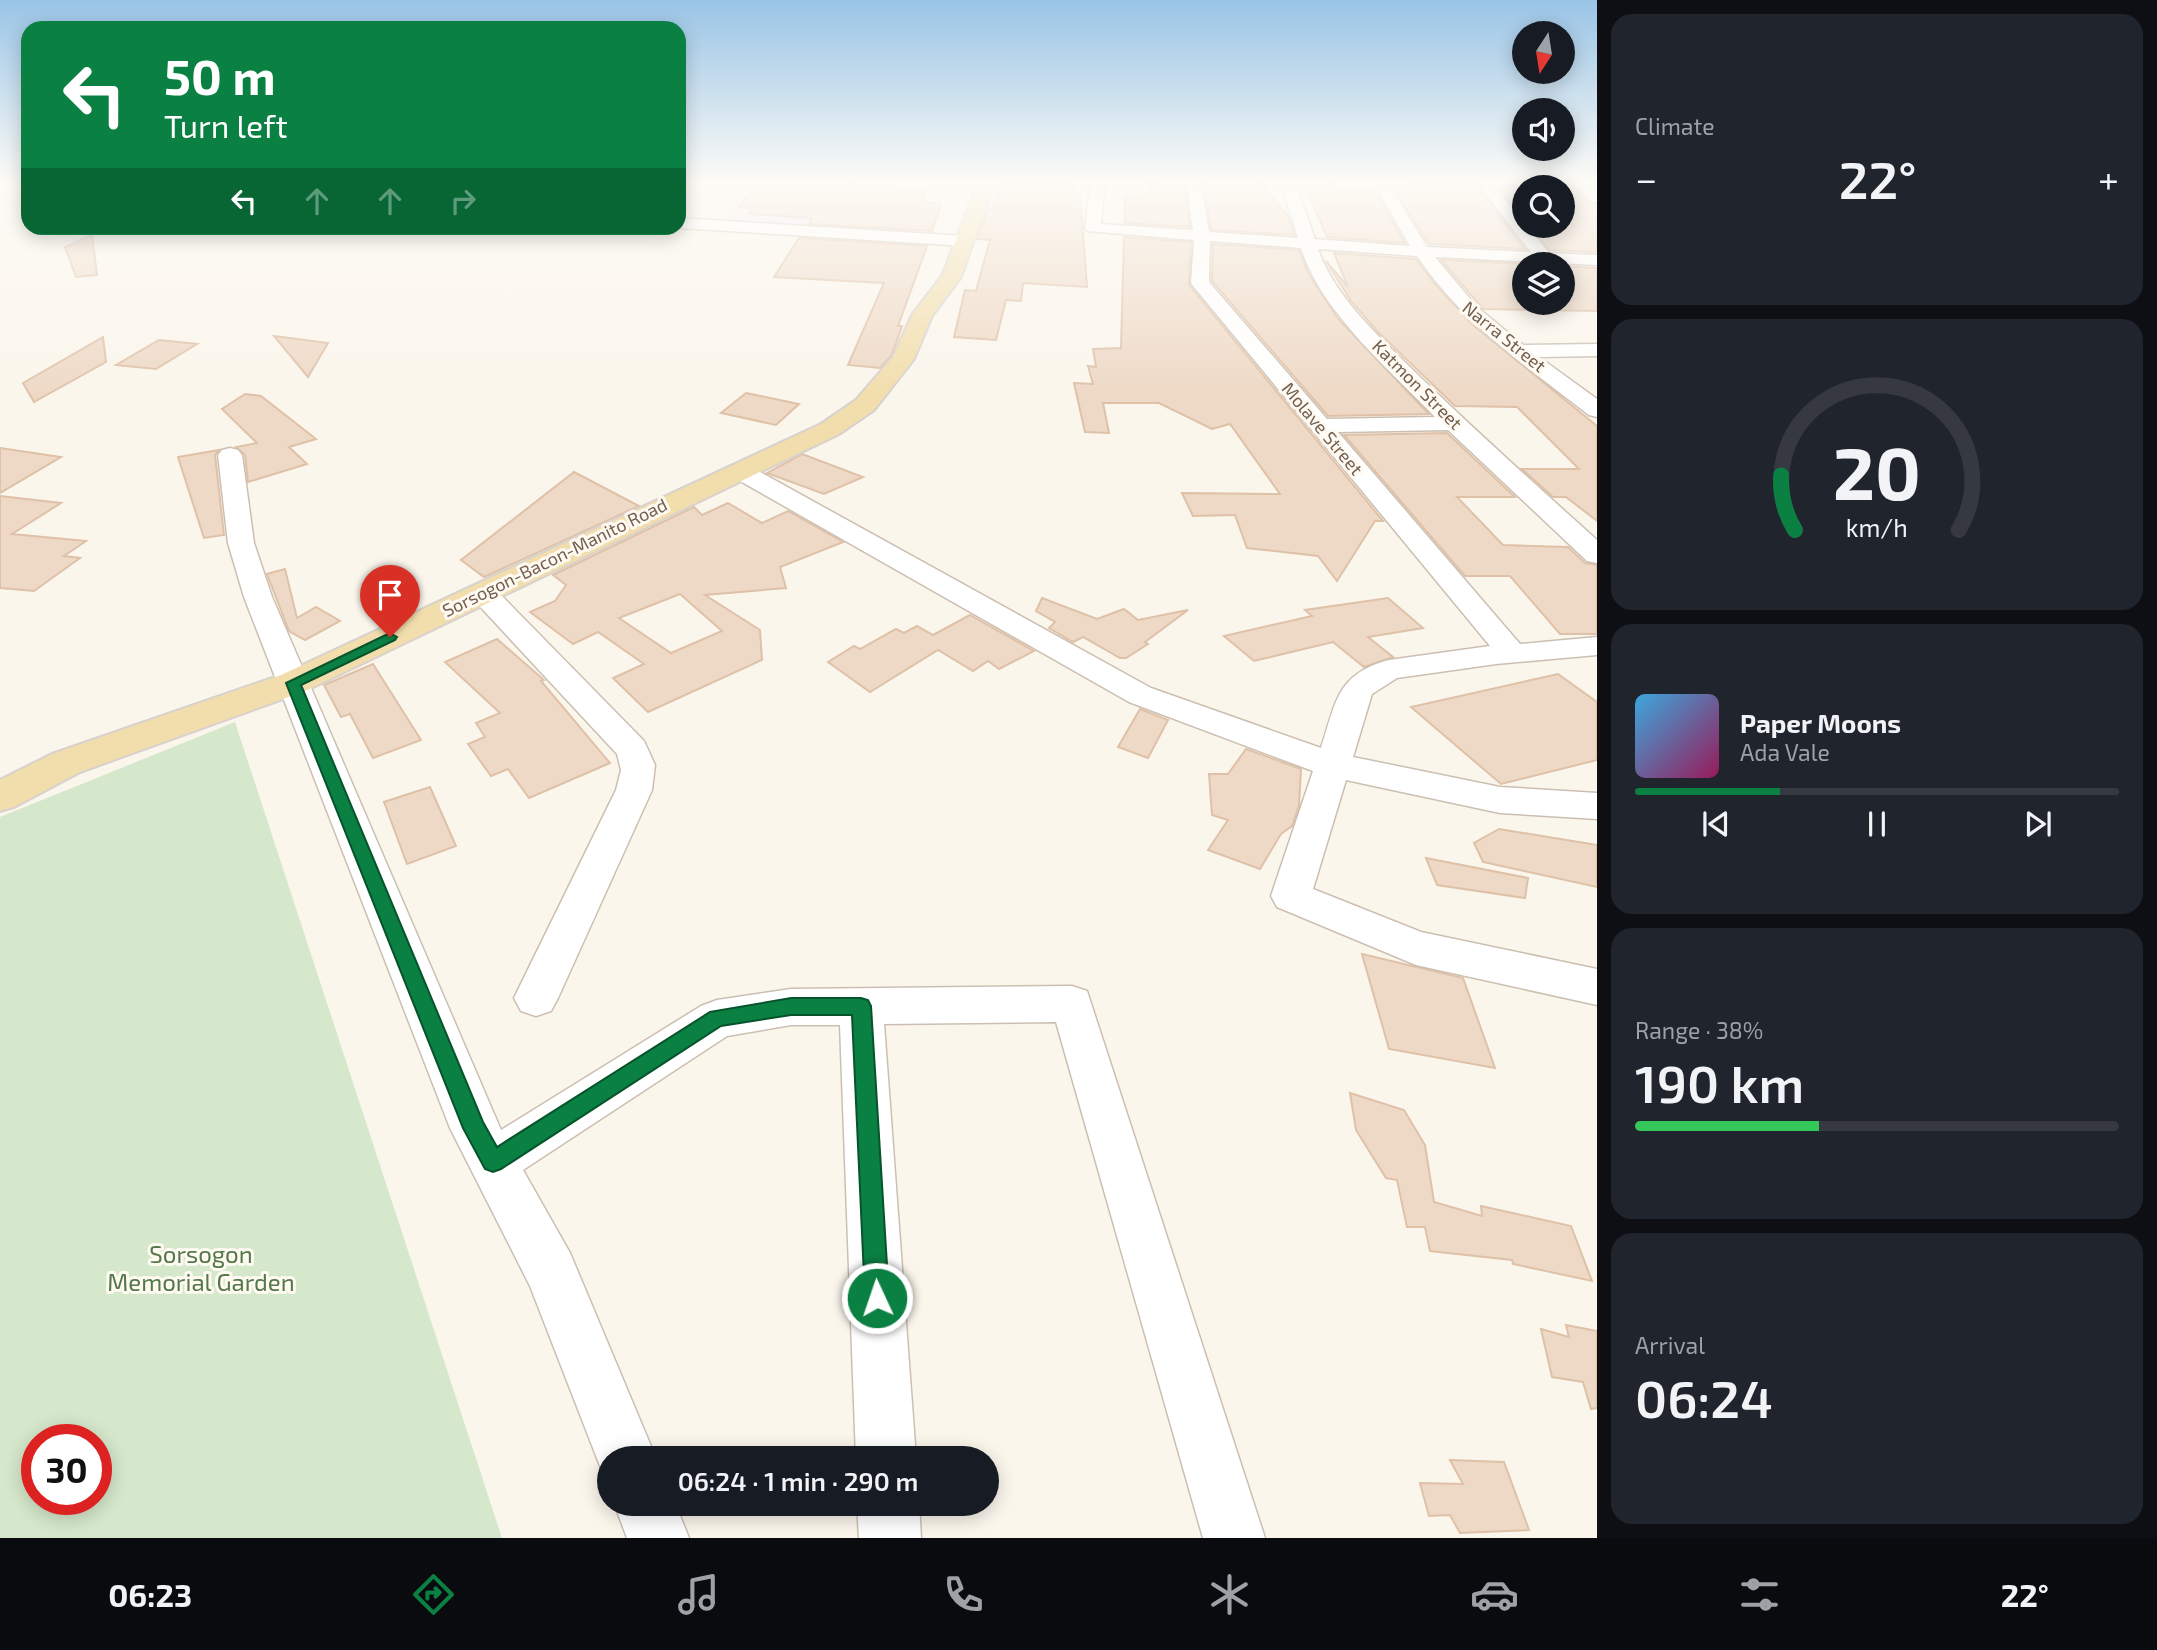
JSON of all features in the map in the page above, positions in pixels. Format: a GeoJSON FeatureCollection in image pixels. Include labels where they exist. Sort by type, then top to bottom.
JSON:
{"type":"FeatureCollection","features":[{"type":"Feature","properties":{"kind":"main road","name":"Sorsogon-Bacon-Manito Road"},"geometry":{"type":"LineString","coordinates":[[0,797],[66,763],[293,683],[705,485],[742,472],[830,429],[865,405],[903,359],[922,315],[951,277],[961,252]]}},
{"type":"Feature","properties":{"kind":"street","name":"Molave Street"},"geometry":{"type":"LineString","coordinates":[[1201,252],[1200,283],[1512,653]]}},
{"type":"Feature","properties":{"kind":"street","name":"Katmon Street"},"geometry":{"type":"LineString","coordinates":[[1312,252],[1316,268],[1332,293],[1379,348],[1454,423],[1597,555]]}},
{"type":"Feature","properties":{"kind":"street"},"geometry":{"type":"LineString","coordinates":[[1420,252],[1512,258]]}},
{"type":"Feature","properties":{"kind":"street","name":"Narra Street"},"geometry":{"type":"LineString","coordinates":[[1424,252],[1461,302],[1597,410]]}},
{"type":"Feature","properties":{"kind":"street"},"geometry":{"type":"LineString","coordinates":[[1575,260],[1597,260]]}},
{"type":"Feature","properties":{"kind":"street"},"geometry":{"type":"LineString","coordinates":[[1521,352],[1597,351]]}},
{"type":"Feature","properties":{"kind":"street"},"geometry":{"type":"LineString","coordinates":[[1320,426],[1454,423]]}},
{"type":"Feature","properties":{"kind":"street"},"geometry":{"type":"LineString","coordinates":[[230,456],[241,543],[258,597],[474,1128],[551,1272],[621,1446]]}},
{"type":"Feature","properties":{"kind":"street"},"geometry":{"type":"LineString","coordinates":[[742,472],[1140,695],[1333,765],[1500,800],[1597,806]]}},
{"type":"Feature","properties":{"kind":"street"},"geometry":{"type":"LineString","coordinates":[[483,593],[632,749],[640,765],[640,777],[536,998]]}},
{"type":"Feature","properties":{"kind":"street"},"geometry":{"type":"LineString","coordinates":[[1597,646],[1512,653],[1389,670],[1357,689],[1291,896],[1416,948],[1597,988]]}},
{"type":"Feature","properties":{"kind":"street"},"geometry":{"type":"LineString","coordinates":[[493,1162],[717,1018],[791,1007],[1072,1004],[1234,1538]]}},
{"type":"Feature","properties":{"kind":"street"},"geometry":{"type":"LineString","coordinates":[[861,1006],[885,1446]]}},
{"type":"Feature","properties":{"kind":"street"},"geometry":{"type":"LineString","coordinates":[[649,1516],[658,1538]]}},
{"type":"Feature","properties":{"kind":"street"},"geometry":{"type":"LineString","coordinates":[[889,1516],[890,1538]]}},
{"type":"Feature","properties":{"kind":"green space","name":"Sorsogon Memorial Garden"},"geometry":{"type":"Polygon","coordinates":[[[235,722],[502,1538],[0,1538],[0,817],[235,722]]]}},
{"type":"Feature","properties":{"kind":"building"},"geometry":{"type":"Polygon","coordinates":[[[67,252],[94,252],[97,275],[76,277],[67,252]]]}},
{"type":"Feature","properties":{"kind":"building"},"geometry":{"type":"Polygon","coordinates":[[[790,252],[925,252],[898,326],[902,326],[891,356],[880,368],[848,365],[884,283],[774,277],[790,252]]]}},
{"type":"Feature","properties":{"kind":"building"},"geometry":{"type":"Polygon","coordinates":[[[987,252],[1084,252],[1087,287],[1023,283],[1021,301],[1006,300],[996,340],[954,337],[965,290],[976,291],[987,252]]]}},
{"type":"Feature","properties":{"kind":"building"},"geometry":{"type":"Polygon","coordinates":[[[1124,252],[1191,252],[1189,285],[1383,521],[1375,521],[1337,581],[1318,556],[1247,548],[1235,515],[1193,516],[1182,493],[1280,494],[1230,424],[1212,429],[1159,403],[1103,403],[1109,433],[1085,432],[1074,383],[1093,384],[1088,366],[1096,367],[1093,349],[1121,348],[1124,252]]]}},
{"type":"Feature","properties":{"kind":"building"},"geometry":{"type":"Polygon","coordinates":[[[1213,252],[1300,252],[1308,273],[1338,319],[1429,414],[1328,416],[1212,281],[1213,252]]]}},
{"type":"Feature","properties":{"kind":"building"},"geometry":{"type":"Polygon","coordinates":[[[1334,253],[1416,259],[1433,282],[1473,325],[1597,426],[1597,521],[1566,497],[1553,497],[1522,469],[1579,469],[1517,407],[1455,406],[1378,332],[1351,301],[1326,261],[1348,287],[1334,253]]]}},
{"type":"Feature","properties":{"kind":"building"},"geometry":{"type":"Polygon","coordinates":[[[1441,260],[1512,263],[1512,310],[1483,309],[1441,260]]]}},
{"type":"Feature","properties":{"kind":"building"},"geometry":{"type":"Polygon","coordinates":[[[1575,267],[1597,268],[1597,311],[1575,311],[1575,267]]]}},
{"type":"Feature","properties":{"kind":"building"},"geometry":{"type":"Polygon","coordinates":[[[274,336],[328,343],[308,377],[274,336]]]}},
{"type":"Feature","properties":{"kind":"building"},"geometry":{"type":"Polygon","coordinates":[[[103,337],[106,362],[34,402],[23,383],[103,337]]]}},
{"type":"Feature","properties":{"kind":"building"},"geometry":{"type":"Polygon","coordinates":[[[159,340],[197,344],[156,369],[116,365],[159,340]]]}},
{"type":"Feature","properties":{"kind":"building"},"geometry":{"type":"Polygon","coordinates":[[[746,393],[799,404],[776,425],[721,413],[746,393]]]}},
{"type":"Feature","properties":{"kind":"building"},"geometry":{"type":"Polygon","coordinates":[[[245,394],[261,396],[316,439],[289,447],[307,464],[248,482],[245,455],[236,447],[257,443],[222,409],[245,394]]]}},
{"type":"Feature","properties":{"kind":"building"},"geometry":{"type":"Polygon","coordinates":[[[1447,433],[1515,497],[1457,497],[1503,545],[1568,547],[1585,563],[1597,565],[1597,634],[1560,634],[1510,576],[1465,576],[1344,435],[1447,433]]]}},
{"type":"Feature","properties":{"kind":"building"},"geometry":{"type":"Polygon","coordinates":[[[0,448],[61,457],[0,493],[0,448]]]}},
{"type":"Feature","properties":{"kind":"building"},"geometry":{"type":"Polygon","coordinates":[[[219,450],[215,455],[224,535],[204,538],[178,457],[219,450]]]}},
{"type":"Feature","properties":{"kind":"building"},"geometry":{"type":"Polygon","coordinates":[[[802,454],[863,477],[824,494],[767,473],[802,454]]]}},
{"type":"Feature","properties":{"kind":"building"},"geometry":{"type":"Polygon","coordinates":[[[574,472],[639,506],[484,577],[461,560],[574,472]]]}},
{"type":"Feature","properties":{"kind":"building"},"geometry":{"type":"Polygon","coordinates":[[[0,496],[61,503],[12,534],[86,541],[64,556],[80,558],[34,591],[0,588],[0,496]]]}},
{"type":"Feature","properties":{"kind":"building"},"geometry":{"type":"Polygon","coordinates":[[[728,503],[762,523],[788,511],[843,542],[780,567],[786,588],[705,595],[760,630],[762,660],[648,712],[613,678],[644,664],[598,632],[573,644],[530,612],[555,601],[566,585],[553,575],[694,507],[702,515],[728,503]],[[680,594],[619,618],[671,653],[722,631],[680,594]]]}},
{"type":"Feature","properties":{"kind":"building"},"geometry":{"type":"Polygon","coordinates":[[[285,569],[297,618],[316,607],[340,621],[305,640],[289,631],[267,574],[285,569]]]}},
{"type":"Feature","properties":{"kind":"building"},"geometry":{"type":"Polygon","coordinates":[[[1042,598],[1097,619],[1124,609],[1138,620],[1188,610],[1145,642],[1148,644],[1126,658],[1120,658],[1083,637],[1073,642],[1049,628],[1055,622],[1036,611],[1042,598]]]}},
{"type":"Feature","properties":{"kind":"building"},"geometry":{"type":"Polygon","coordinates":[[[1388,598],[1423,628],[1368,637],[1393,657],[1364,667],[1333,642],[1254,661],[1224,636],[1312,616],[1305,610],[1388,598]]]}},
{"type":"Feature","properties":{"kind":"building"},"geometry":{"type":"Polygon","coordinates":[[[970,615],[1034,651],[999,669],[988,661],[973,671],[938,650],[870,692],[828,662],[854,646],[860,649],[896,629],[904,633],[917,626],[933,635],[970,615]]]}},
{"type":"Feature","properties":{"kind":"building"},"geometry":{"type":"Polygon","coordinates":[[[497,639],[544,680],[541,681],[610,763],[529,798],[508,769],[491,776],[468,744],[485,737],[476,723],[500,713],[445,662],[497,639]]]}},
{"type":"Feature","properties":{"kind":"building"},"geometry":{"type":"Polygon","coordinates":[[[373,664],[421,740],[373,758],[350,714],[341,717],[324,685],[373,664]]]}},
{"type":"Feature","properties":{"kind":"building"},"geometry":{"type":"Polygon","coordinates":[[[1558,674],[1597,702],[1597,760],[1501,784],[1411,707],[1558,674]]]}},
{"type":"Feature","properties":{"kind":"building"},"geometry":{"type":"Polygon","coordinates":[[[1140,709],[1168,720],[1148,758],[1118,747],[1140,709]]]}},
{"type":"Feature","properties":{"kind":"building"},"geometry":{"type":"Polygon","coordinates":[[[1246,749],[1301,769],[1299,806],[1292,826],[1281,834],[1260,869],[1208,850],[1228,820],[1212,815],[1209,774],[1228,774],[1246,749]]]}},
{"type":"Feature","properties":{"kind":"building"},"geometry":{"type":"Polygon","coordinates":[[[430,787],[456,846],[407,864],[384,802],[430,787]]]}},
{"type":"Feature","properties":{"kind":"building"},"geometry":{"type":"Polygon","coordinates":[[[1499,829],[1597,845],[1597,887],[1483,862],[1474,843],[1499,829]]]}},
{"type":"Feature","properties":{"kind":"building"},"geometry":{"type":"Polygon","coordinates":[[[1426,858],[1528,878],[1525,898],[1437,885],[1426,858]]]}},
{"type":"Feature","properties":{"kind":"building"},"geometry":{"type":"Polygon","coordinates":[[[1362,954],[1463,978],[1495,1068],[1389,1049],[1362,954]]]}},
{"type":"Feature","properties":{"kind":"building"},"geometry":{"type":"Polygon","coordinates":[[[1350,1093],[1404,1110],[1425,1145],[1434,1202],[1482,1216],[1481,1206],[1571,1226],[1592,1281],[1513,1264],[1512,1260],[1430,1251],[1425,1227],[1407,1227],[1397,1180],[1386,1178],[1356,1130],[1350,1093]]]}},
{"type":"Feature","properties":{"kind":"building"},"geometry":{"type":"Polygon","coordinates":[[[1566,1325],[1597,1331],[1597,1408],[1591,1409],[1583,1382],[1552,1377],[1541,1329],[1569,1337],[1566,1325]]]}},
{"type":"Feature","properties":{"kind":"building"},"geometry":{"type":"Polygon","coordinates":[[[1450,1460],[1504,1462],[1529,1530],[1460,1533],[1450,1515],[1429,1516],[1420,1483],[1463,1484],[1450,1460]]]}},
{"type":"Feature","properties":{"kind":"route"},"geometry":{"type":"LineString","coordinates":[[390,637],[293,683],[474,1128],[493,1162],[717,1018],[791,1007],[861,1006],[877,1298]]}}]}
